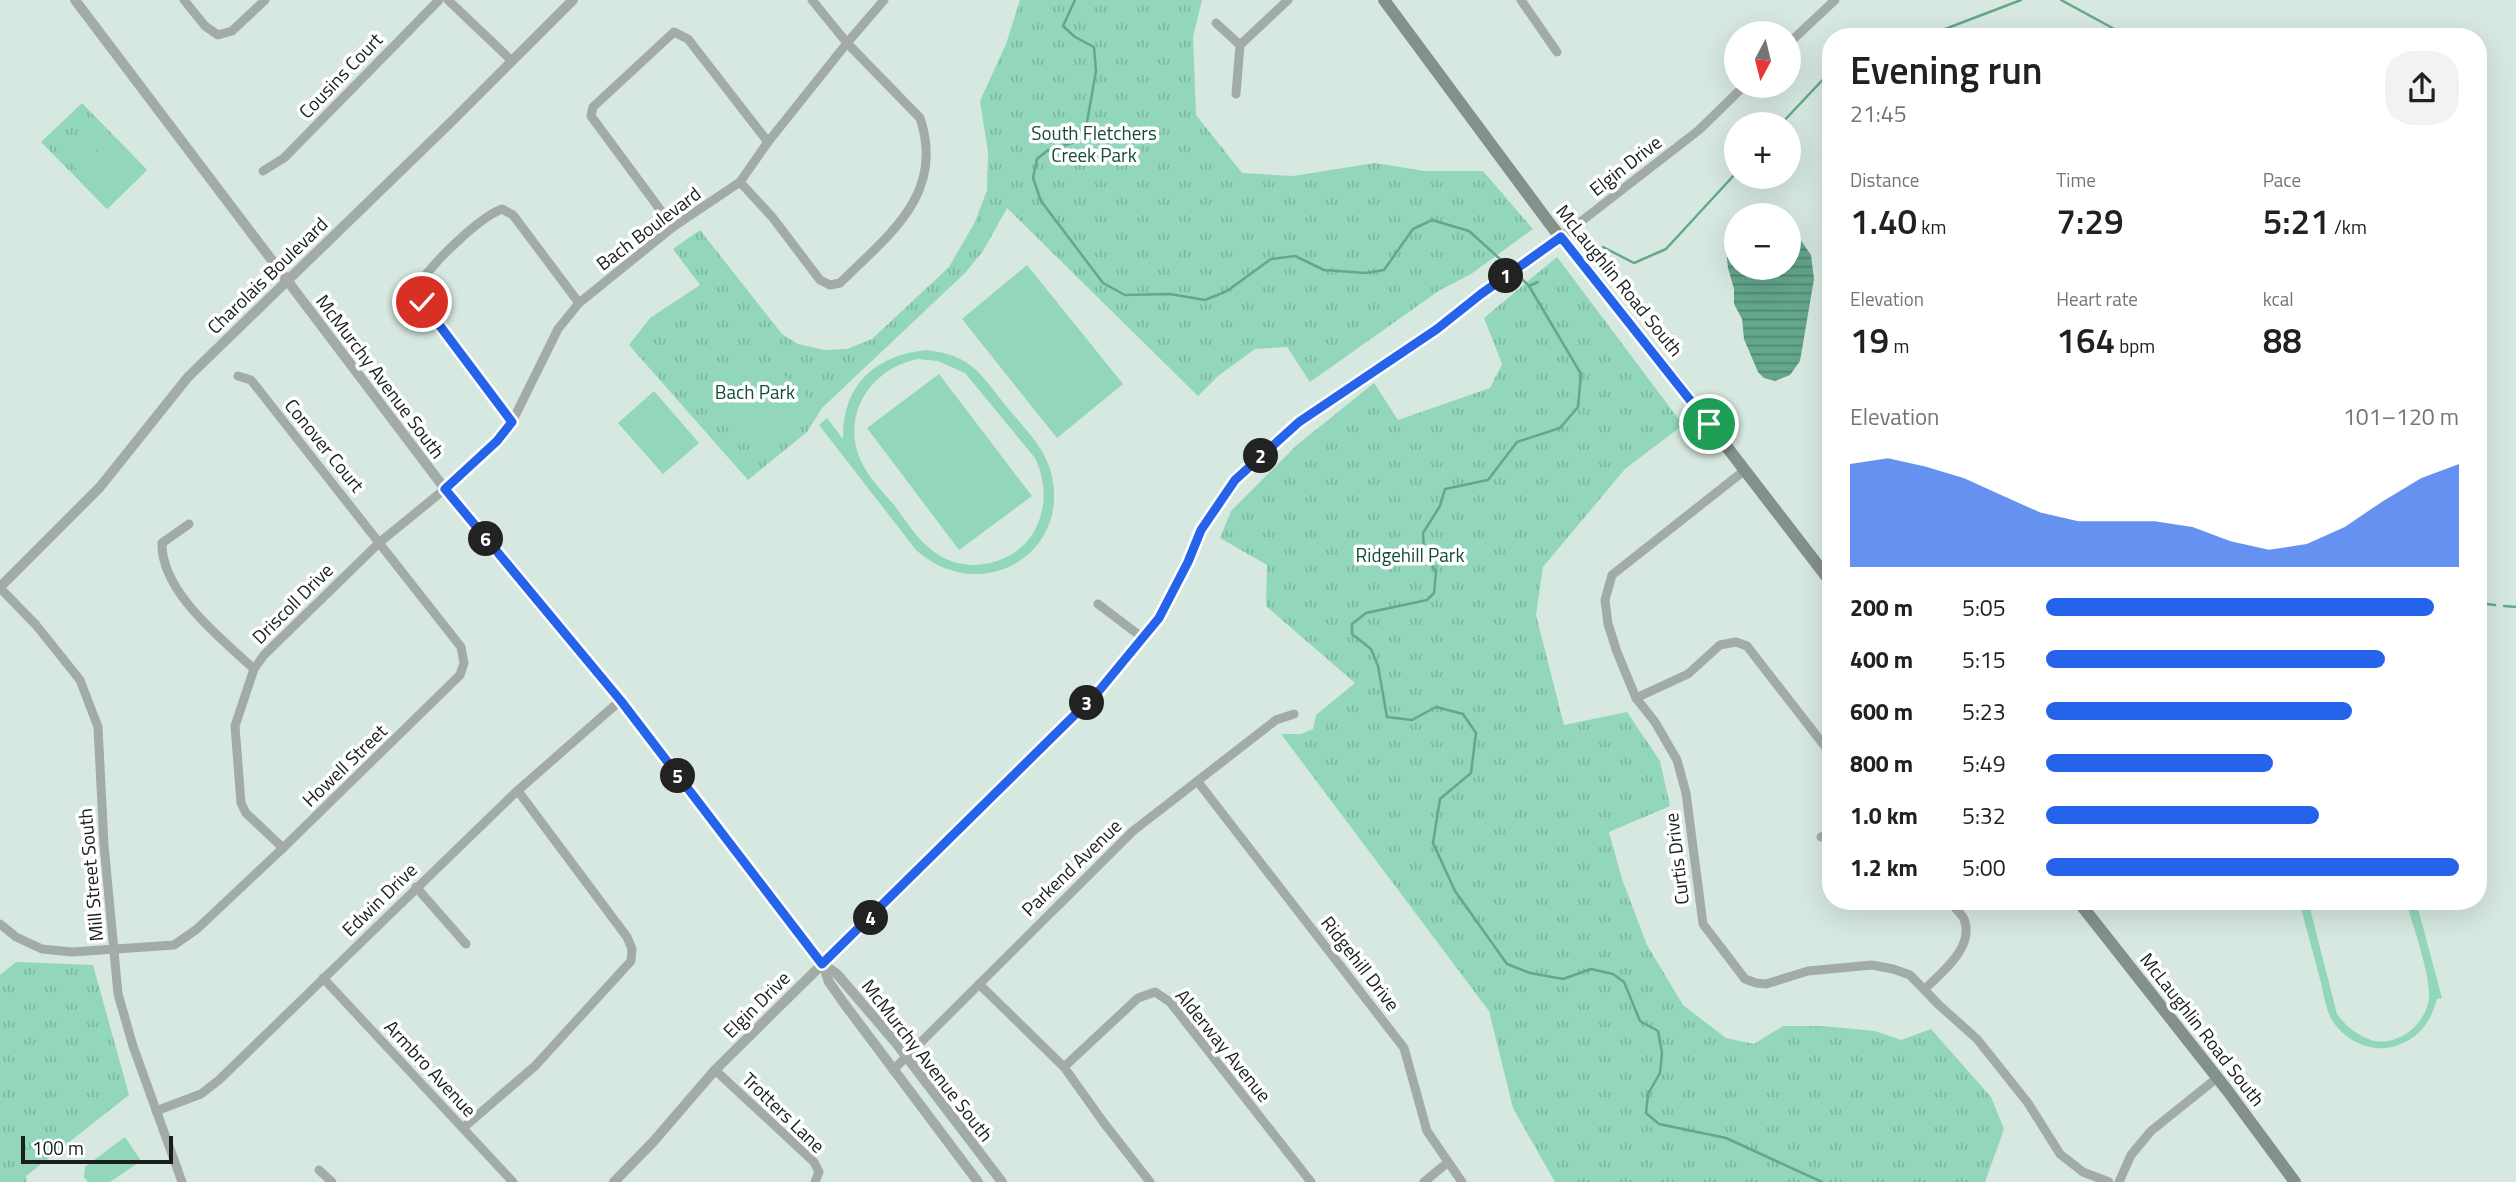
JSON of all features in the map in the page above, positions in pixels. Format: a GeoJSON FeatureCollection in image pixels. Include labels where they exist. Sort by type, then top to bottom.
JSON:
{"type":"FeatureCollection","features":[{"type":"Feature","properties":{"kind":"main road","name":"McLaughlin Road South"},"geometry":{"type":"LineString","coordinates":[[1384,0],[1561,237],[1822,571]]}},
{"type":"Feature","properties":{"kind":"main road","name":"McLaughlin Road South"},"geometry":{"type":"LineString","coordinates":[[2085,910],[2295,1182]]}},
{"type":"Feature","properties":{"kind":"street","name":"McMurchy Avenue South"},"geometry":{"type":"LineString","coordinates":[[75,0],[445,489],[621,701],[822,964],[829,982],[978,1182]]}},
{"type":"Feature","properties":{"kind":"street"},"geometry":{"type":"LineString","coordinates":[[184,0],[205,26],[218,35],[232,31],[265,0]]}},
{"type":"Feature","properties":{"kind":"street","name":"Cousins Court"},"geometry":{"type":"LineString","coordinates":[[263,171],[284,158],[439,0]]}},
{"type":"Feature","properties":{"kind":"street"},"geometry":{"type":"LineString","coordinates":[[448,0],[511,60]]}},
{"type":"Feature","properties":{"kind":"street","name":"Charolais Boulevard"},"geometry":{"type":"LineString","coordinates":[[0,587],[100,487],[188,377],[573,0]]}},
{"type":"Feature","properties":{"kind":"street"},"geometry":{"type":"LineString","coordinates":[[740,182],[773,218],[820,280],[830,285],[839,283],[905,218],[916,198],[924,175],[926,147],[920,118],[847,43],[812,0]]}},
{"type":"Feature","properties":{"kind":"street","name":"Bach Boulevard"},"geometry":{"type":"LineString","coordinates":[[445,489],[497,441],[512,422],[558,330],[579,303],[673,227],[740,182],[768,142],[884,0]]}},
{"type":"Feature","properties":{"kind":"street"},"geometry":{"type":"LineString","coordinates":[[1236,94],[1240,45],[1288,0]]}},
{"type":"Feature","properties":{"kind":"street"},"geometry":{"type":"LineString","coordinates":[[1521,0],[1557,52]]}},
{"type":"Feature","properties":{"kind":"street"},"geometry":{"type":"LineString","coordinates":[[1801,32],[1835,0]]}},
{"type":"Feature","properties":{"kind":"street"},"geometry":{"type":"LineString","coordinates":[[1216,23],[1240,45]]}},
{"type":"Feature","properties":{"kind":"street"},"geometry":{"type":"LineString","coordinates":[[673,227],[591,116],[593,107],[674,32],[688,39],[768,142]]}},
{"type":"Feature","properties":{"kind":"street","name":"Elgin Drive"},"geometry":{"type":"LineString","coordinates":[[614,1182],[653,1142],[715,1070],[1098,692],[1159,618],[1201,530],[1235,480],[1299,422],[1437,329],[1494,284],[1561,237],[1699,130],[1732,98]]}},
{"type":"Feature","properties":{"kind":"street"},"geometry":{"type":"LineString","coordinates":[[512,422],[422,302],[417,288],[424,274],[488,214],[502,209],[513,215],[579,303]]}},
{"type":"Feature","properties":{"kind":"street","name":"Conover Court"},"geometry":{"type":"LineString","coordinates":[[238,376],[251,380],[380,542]]}},
{"type":"Feature","properties":{"kind":"street","name":"Curtis Drive"},"geometry":{"type":"LineString","coordinates":[[1745,470],[1612,575],[1605,600],[1608,624],[1636,698],[1655,722],[1677,760],[1686,793],[1703,924],[1745,979],[1756,984],[1766,984],[1808,971],[1872,965],[1910,975],[1977,1039],[2028,1103],[2060,1154],[2083,1172],[2109,1182]]}},
{"type":"Feature","properties":{"kind":"street","name":"Driscoll Drive"},"geometry":{"type":"LineString","coordinates":[[283,848],[246,813],[241,803],[235,726],[254,668],[264,655],[380,542],[445,489]]}},
{"type":"Feature","properties":{"kind":"street"},"geometry":{"type":"LineString","coordinates":[[189,524],[162,543],[162,556],[168,571],[190,607],[254,668]]}},
{"type":"Feature","properties":{"kind":"street","name":"Howell Street"},"geometry":{"type":"LineString","coordinates":[[0,924],[16,937],[42,949],[72,952],[174,945],[197,929],[283,848],[460,675],[464,663],[461,648],[380,542]]}},
{"type":"Feature","properties":{"kind":"street","name":"Mill Street South"},"geometry":{"type":"LineString","coordinates":[[0,587],[36,625],[80,680],[98,727],[104,845],[118,994],[133,1046],[182,1182]]}},
{"type":"Feature","properties":{"kind":"street"},"geometry":{"type":"LineString","coordinates":[[1098,604],[1143,638]]}},
{"type":"Feature","properties":{"kind":"street"},"geometry":{"type":"LineString","coordinates":[[1636,698],[1688,674],[1720,645],[1736,642],[1747,646],[1822,743]]}},
{"type":"Feature","properties":{"kind":"street","name":"Edwin Drive"},"geometry":{"type":"LineString","coordinates":[[156,1111],[201,1094],[219,1080],[518,790],[621,701]]}},
{"type":"Feature","properties":{"kind":"street","name":"Parkend Avenue"},"geometry":{"type":"LineString","coordinates":[[893,1070],[1133,831],[1276,720],[1294,713]]}},
{"type":"Feature","properties":{"kind":"street","name":"Ridgehill Drive"},"geometry":{"type":"LineString","coordinates":[[1198,782],[1404,1048],[1427,1131],[1462,1182]]}},
{"type":"Feature","properties":{"kind":"street"},"geometry":{"type":"LineString","coordinates":[[463,1128],[536,1066],[631,961],[632,949],[627,937],[518,790]]}},
{"type":"Feature","properties":{"kind":"street"},"geometry":{"type":"LineString","coordinates":[[416,887],[466,944]]}},
{"type":"Feature","properties":{"kind":"street"},"geometry":{"type":"LineString","coordinates":[[1925,989],[1956,957],[1965,939],[1964,919],[1956,910]]}},
{"type":"Feature","properties":{"kind":"street","name":"McMurchy Avenue South"},"geometry":{"type":"LineString","coordinates":[[822,964],[837,974],[906,1056],[1000,1181]]}},
{"type":"Feature","properties":{"kind":"street","name":"Armbro Avenue"},"geometry":{"type":"LineString","coordinates":[[323,978],[513,1182]]}},
{"type":"Feature","properties":{"kind":"street"},"geometry":{"type":"LineString","coordinates":[[979,984],[1064,1067],[1104,1124],[1150,1182]]}},
{"type":"Feature","properties":{"kind":"street","name":"Alderway Avenue"},"geometry":{"type":"LineString","coordinates":[[1064,1067],[1138,999],[1155,992],[1170,1002],[1311,1182]]}},
{"type":"Feature","properties":{"kind":"street","name":"Trotters Lane"},"geometry":{"type":"LineString","coordinates":[[715,1070],[814,1163],[819,1172],[816,1182]]}},
{"type":"Feature","properties":{"kind":"street"},"geometry":{"type":"LineString","coordinates":[[2119,1182],[2131,1155],[2151,1131],[2217,1078]]}},
{"type":"Feature","properties":{"kind":"street"},"geometry":{"type":"LineString","coordinates":[[1424,1182],[1447,1163]]}},
{"type":"Feature","properties":{"kind":"street"},"geometry":{"type":"LineString","coordinates":[[319,1170],[332,1182]]}},
{"type":"Feature","properties":{"kind":"green space","name":"South Fletchers Creek Park"},"geometry":{"type":"Polygon","coordinates":[[[1020,0],[1202,0],[1193,37],[1196,115],[1242,173],[1293,176],[1375,163],[1424,171],[1483,171],[1533,229],[1471,274],[1440,290],[1310,382],[1287,347],[1255,349],[1218,376],[1198,396],[1007,208],[983,251],[965,273],[822,408],[807,432],[748,480],[629,345],[650,318],[700,285],[673,249],[700,230],[782,334],[798,344],[824,350],[847,349],[872,339],[949,267],[975,222],[987,190],[988,152],[980,101],[1006,44],[1020,0]]]}},
{"type":"Feature","properties":{"kind":"green space"},"geometry":{"type":"Polygon","coordinates":[[[82,103],[147,170],[107,209],[41,142],[82,103]]]}},
{"type":"Feature","properties":{"kind":"green space"},"geometry":{"type":"Polygon","coordinates":[[[91,123],[108,139],[78,170],[60,154],[91,123]]]}},
{"type":"Feature","properties":{"kind":"green space"},"geometry":{"type":"Polygon","coordinates":[[[116,138],[147,170],[107,209],[76,177],[116,138]]]}},
{"type":"Feature","properties":{"kind":"green space","name":"Ridgehill Park"},"geometry":{"type":"Polygon","coordinates":[[[1557,257],[1683,425],[1625,469],[1543,567],[1536,615],[1564,725],[1627,712],[1660,761],[1670,806],[1609,832],[1622,879],[1647,945],[1683,1005],[1726,1038],[1754,1044],[1783,1026],[1822,1026],[1875,1031],[1901,1040],[1931,1029],[1991,1097],[2004,1129],[1985,1182],[1555,1182],[1513,1108],[1489,1011],[1281,734],[1301,734],[1313,729],[1316,715],[1355,683],[1266,606],[1267,565],[1220,538],[1231,511],[1297,445],[1374,383],[1398,420],[1490,388],[1502,364],[1484,318],[1557,257]]]}},
{"type":"Feature","properties":{"kind":"green space"},"geometry":{"type":"Polygon","coordinates":[[[1027,265],[1123,384],[1057,438],[962,319],[1027,265]]]}},
{"type":"Feature","properties":{"kind":"green space"},"geometry":{"type":"Polygon","coordinates":[[[927,350],[965,361],[989,384],[1027,430],[1045,457],[1052,477],[1054,505],[1047,530],[1033,550],[1014,565],[991,573],[966,573],[940,566],[916,550],[819,425],[827,418],[843,439],[848,403],[855,388],[877,366],[908,353],[927,350]],[[918,359],[902,364],[874,382],[858,410],[855,442],[860,459],[871,478],[922,541],[945,559],[972,565],[986,564],[1011,554],[1023,546],[1032,535],[1043,507],[1042,477],[1035,458],[965,373],[938,361],[918,359]]]}},
{"type":"Feature","properties":{"kind":"green space","name":"Bach Park"},"geometry":{"type":"Polygon","coordinates":[[[750,368],[786,377],[811,403],[758,447],[753,447],[704,397],[724,378],[750,368]]]}},
{"type":"Feature","properties":{"kind":"green space"},"geometry":{"type":"Polygon","coordinates":[[[939,374],[1032,496],[959,550],[867,428],[939,374]]]}},
{"type":"Feature","properties":{"kind":"green space"},"geometry":{"type":"Polygon","coordinates":[[[654,391],[699,443],[663,474],[618,423],[654,391]]]}},
{"type":"Feature","properties":{"kind":"green space"},"geometry":{"type":"Polygon","coordinates":[[[2301,910],[2310,910],[2337,1014],[2346,1025],[2376,1041],[2387,1041],[2407,1033],[2422,1017],[2429,997],[2427,975],[2409,910],[2418,910],[2442,998],[2437,999],[2427,1023],[2416,1035],[2392,1047],[2374,1048],[2356,1042],[2335,1024],[2327,1007],[2301,910]]]}},
{"type":"Feature","properties":{"kind":"green space"},"geometry":{"type":"Polygon","coordinates":[[[16,962],[93,965],[129,1095],[26,1176],[27,1182],[0,1182],[0,975],[16,962]]]}},
{"type":"Feature","properties":{"kind":"green space"},"geometry":{"type":"Polygon","coordinates":[[[125,1137],[141,1161],[110,1182],[88,1182],[84,1177],[85,1167],[125,1137]]]}},
{"type":"Feature","properties":{"kind":"shaded area"},"geometry":{"type":"Polygon","coordinates":[[[1801,240],[1811,255],[1814,279],[1800,361],[1790,375],[1775,381],[1764,378],[1758,372],[1744,339],[1742,319],[1734,304],[1731,280],[1801,280],[1801,240]]]}},
{"type":"Feature","properties":{"kind":"waterway"},"geometry":{"type":"LineString","coordinates":[[1047,151],[1084,139],[1096,71],[1094,47],[1075,37],[1063,26],[1075,0]]}},
{"type":"Feature","properties":{"kind":"waterway"},"geometry":{"type":"LineString","coordinates":[[1948,28],[2021,0]]}},
{"type":"Feature","properties":{"kind":"waterway"},"geometry":{"type":"LineString","coordinates":[[2061,0],[2112,28]]}},
{"type":"Feature","properties":{"kind":"waterway"},"geometry":{"type":"LineString","coordinates":[[1792,112],[1822,80]]}},
{"type":"Feature","properties":{"kind":"waterway"},"geometry":{"type":"LineString","coordinates":[[1048,150],[1037,159],[1033,178],[1041,201],[1103,283],[1125,295],[1170,294],[1205,300],[1227,291],[1271,259],[1295,256],[1324,270],[1366,273],[1384,270],[1413,229],[1432,220],[1469,231],[1510,268]]}},
{"type":"Feature","properties":{"kind":"waterway"},"geometry":{"type":"LineString","coordinates":[[1603,247],[1634,263],[1666,249],[1724,186]]}},
{"type":"Feature","properties":{"kind":"waterway"},"geometry":{"type":"LineString","coordinates":[[1515,272],[1529,286],[1581,374],[1578,407],[1560,428],[1517,442],[1488,480],[1445,489],[1440,506],[1423,533],[1424,551],[1436,572],[1434,593],[1427,600],[1366,613],[1352,624],[1352,634],[1371,649],[1378,666],[1387,717],[1412,720],[1436,707],[1463,714],[1476,733],[1471,773],[1440,799],[1433,843],[1455,891],[1507,964],[1530,973],[1563,979],[1591,969],[1613,974],[1624,982],[1640,1021],[1658,1031],[1662,1053],[1660,1073],[1648,1094],[1646,1113],[1659,1124],[1726,1138],[1822,1182]]}},
{"type":"Feature","properties":{"kind":"waterway"},"geometry":{"type":"LineString","coordinates":[[1529,286],[1538,282]]}},
{"type":"Feature","properties":{"kind":"waterway"},"geometry":{"type":"LineString","coordinates":[[2487,604],[2495,605]]}},
{"type":"Feature","properties":{"kind":"waterway"},"geometry":{"type":"LineString","coordinates":[[2504,606],[2516,607]]}},
{"type":"Feature","properties":{"kind":"route"},"geometry":{"type":"LineString","coordinates":[[422,302],[512,422],[497,441],[445,489],[621,701],[822,964],[1098,692],[1134,650],[1159,618],[1201,530],[1235,480],[1299,422],[1437,329],[1561,237],[1709,424]]}}]}
